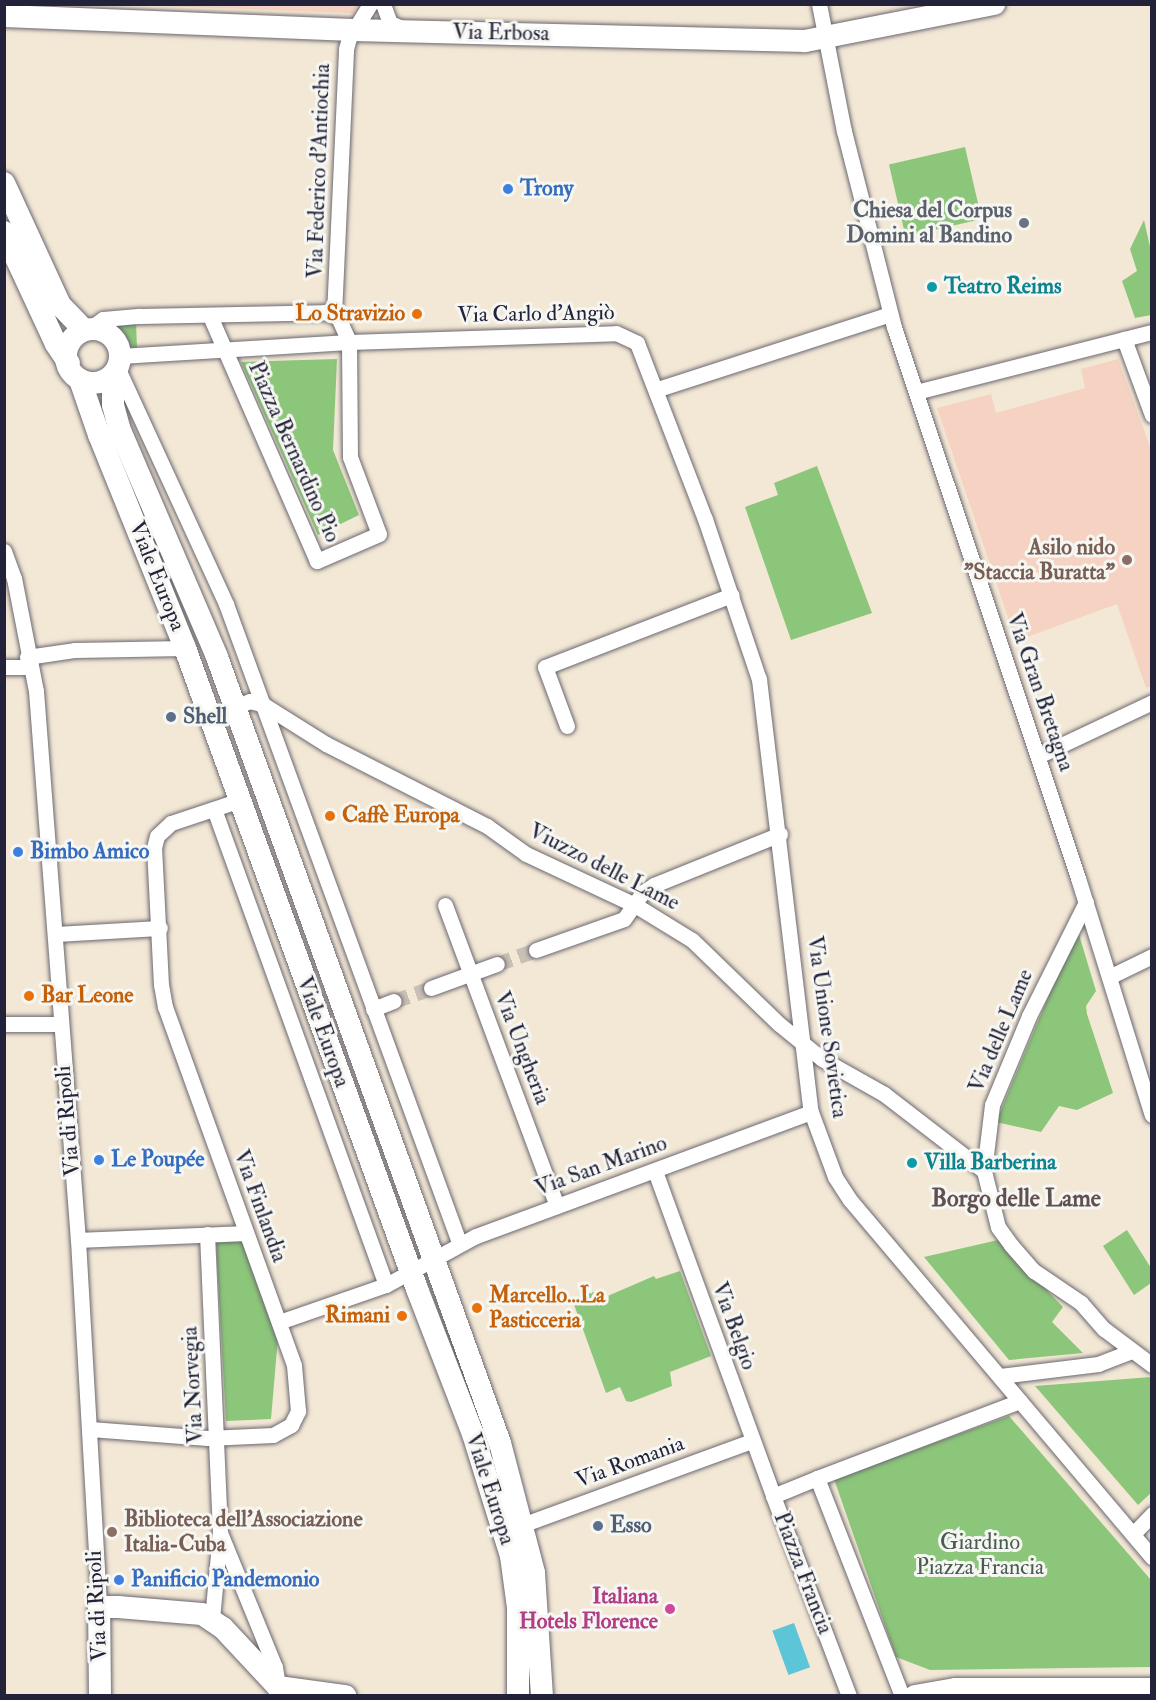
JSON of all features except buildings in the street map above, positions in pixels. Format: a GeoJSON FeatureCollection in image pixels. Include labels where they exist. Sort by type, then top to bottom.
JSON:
{"type":"FeatureCollection","features":[{"type":"Feature","properties":{"kind":"main road","name":"Via Erbosa"},"geometry":{"type":"LineString","coordinates":[[4,16],[420,32],[825,39],[994,4]]}},
{"type":"Feature","properties":{"kind":"main road"},"geometry":{"type":"LineString","coordinates":[[4,183],[60,305],[87,329],[109,334],[117,367],[98,382],[74,371],[69,343],[87,329]]}},
{"type":"Feature","properties":{"kind":"main road","name":"Viale Europa"},"geometry":{"type":"LineString","coordinates":[[4,232],[56,344],[74,371],[185,648],[411,1272],[473,1434],[508,1542],[517,1593],[518,1695]]}},
{"type":"Feature","properties":{"kind":"main road","name":"Viale Europa"},"geometry":{"type":"LineString","coordinates":[[117,367],[113,405],[119,428],[235,707],[500,1443],[522,1525],[538,1599],[542,1695]]}},
{"type":"Feature","properties":{"kind":"main road"},"geometry":{"type":"LineString","coordinates":[[99,1607],[196,1612],[212,1619],[278,1687],[345,1695]]}},
{"type":"Feature","properties":{"kind":"main road","name":"Via di Ripoli"},"geometry":{"type":"LineString","coordinates":[[99,1607],[100,1695]]}},
{"type":"Feature","properties":{"kind":"main road"},"geometry":{"type":"LineString","coordinates":[[915,1695],[966,1689],[1152,1689]]}},
{"type":"Feature","properties":{"kind":"street","name":"Via Federico d'Antiochia"},"geometry":{"type":"LineString","coordinates":[[334,315],[346,58],[353,30],[370,4]]}},
{"type":"Feature","properties":{"kind":"street"},"geometry":{"type":"LineString","coordinates":[[383,4],[386,17],[394,27],[420,32]]}},
{"type":"Feature","properties":{"kind":"street","name":"Via Gran Bretagna"},"geometry":{"type":"LineString","coordinates":[[819,4],[825,39],[890,314],[1086,902],[1152,1115]]}},
{"type":"Feature","properties":{"kind":"street"},"geometry":{"type":"LineString","coordinates":[[87,329],[109,318],[324,312],[334,315],[344,325],[349,342]]}},
{"type":"Feature","properties":{"kind":"street"},"geometry":{"type":"LineString","coordinates":[[658,389],[890,314]]}},
{"type":"Feature","properties":{"kind":"street"},"geometry":{"type":"LineString","coordinates":[[210,315],[225,351]]}},
{"type":"Feature","properties":{"kind":"street"},"geometry":{"type":"LineString","coordinates":[[916,392],[1152,332]]}},
{"type":"Feature","properties":{"kind":"street","name":"Via Carlo d'Angiò"},"geometry":{"type":"LineString","coordinates":[[117,367],[225,351],[349,342],[623,334],[643,350],[658,389]]}},
{"type":"Feature","properties":{"kind":"street"},"geometry":{"type":"LineString","coordinates":[[1124,339],[1152,415]]}},
{"type":"Feature","properties":{"kind":"street","name":"Piazza Bernardino Pio"},"geometry":{"type":"LineString","coordinates":[[225,351],[317,561],[379,534],[350,457],[349,342]]}},
{"type":"Feature","properties":{"kind":"street"},"geometry":{"type":"LineString","coordinates":[[117,367],[195,532],[264,705],[459,1242]]}},
{"type":"Feature","properties":{"kind":"street","name":"Via Unione Sovietica"},"geometry":{"type":"LineString","coordinates":[[658,389],[732,595],[762,694],[805,1044],[811,1112],[845,1194],[1152,1557]]}},
{"type":"Feature","properties":{"kind":"street","name":"Via di Ripoli"},"geometry":{"type":"LineString","coordinates":[[4,551],[14,578],[28,662],[36,691],[78,1240],[99,1607]]}},
{"type":"Feature","properties":{"kind":"street"},"geometry":{"type":"LineString","coordinates":[[567,726],[544,667],[732,595]]}},
{"type":"Feature","properties":{"kind":"street"},"geometry":{"type":"LineString","coordinates":[[4,667],[75,650],[185,648]]}},
{"type":"Feature","properties":{"kind":"street"},"geometry":{"type":"LineString","coordinates":[[235,707],[250,701],[264,705]]}},
{"type":"Feature","properties":{"kind":"street"},"geometry":{"type":"LineString","coordinates":[[1038,756],[1152,702]]}},
{"type":"Feature","properties":{"kind":"street","name":"Viuzzo delle Lame"},"geometry":{"type":"LineString","coordinates":[[264,705],[326,744],[486,826],[526,854],[635,905],[692,940],[779,1024],[822,1059],[884,1094],[984,1171]]}},
{"type":"Feature","properties":{"kind":"street","name":"Via Finlandia"},"geometry":{"type":"LineString","coordinates":[[90,1429],[218,1438],[279,1434],[294,1420],[299,1406],[298,1385],[279,1322],[165,1007],[160,984],[160,928],[154,848],[157,836],[171,823],[240,800]]}},
{"type":"Feature","properties":{"kind":"street","name":"Viale Europa"},"geometry":{"type":"LineString","coordinates":[[214,809],[386,1285]]}},
{"type":"Feature","properties":{"kind":"street"},"geometry":{"type":"LineString","coordinates":[[536,950],[624,919],[654,885],[780,834]]}},
{"type":"Feature","properties":{"kind":"street","name":"Via delle Lame"},"geometry":{"type":"LineString","coordinates":[[1086,902],[1029,1016],[992,1105],[984,1171],[988,1200],[998,1227],[1034,1271],[1081,1303],[1131,1352],[1152,1365]]}},
{"type":"Feature","properties":{"kind":"street","name":"Via Ungheria"},"geometry":{"type":"LineString","coordinates":[[445,905],[557,1206]]}},
{"type":"Feature","properties":{"kind":"street"},"geometry":{"type":"LineString","coordinates":[[55,934],[160,928]]}},
{"type":"Feature","properties":{"kind":"street"},"geometry":{"type":"LineString","coordinates":[[1109,977],[1152,956]]}},
{"type":"Feature","properties":{"kind":"street"},"geometry":{"type":"LineString","coordinates":[[431,987],[497,964]]}},
{"type":"Feature","properties":{"kind":"street"},"geometry":{"type":"LineString","coordinates":[[373,1009],[394,1001]]}},
{"type":"Feature","properties":{"kind":"street"},"geometry":{"type":"LineString","coordinates":[[4,1023],[61,1024]]}},
{"type":"Feature","properties":{"kind":"street","name":"Via San Marino"},"geometry":{"type":"LineString","coordinates":[[279,1322],[386,1285],[459,1242],[811,1112]]}},
{"type":"Feature","properties":{"kind":"street","name":"Via Belgio"},"geometry":{"type":"LineString","coordinates":[[654,1171],[773,1496]]}},
{"type":"Feature","properties":{"kind":"street"},"geometry":{"type":"LineString","coordinates":[[78,1240],[246,1233]]}},
{"type":"Feature","properties":{"kind":"street","name":"Via Norvegia"},"geometry":{"type":"LineString","coordinates":[[207,1234],[218,1438],[220,1533],[212,1619]]}},
{"type":"Feature","properties":{"kind":"street"},"geometry":{"type":"LineString","coordinates":[[1000,1376],[1098,1364],[1131,1352]]}},
{"type":"Feature","properties":{"kind":"street","name":"Piazza Francia"},"geometry":{"type":"LineString","coordinates":[[849,1695],[773,1496],[1020,1401]]}},
{"type":"Feature","properties":{"kind":"street","name":"Via Romania"},"geometry":{"type":"LineString","coordinates":[[522,1525],[752,1441]]}},
{"type":"Feature","properties":{"kind":"street"},"geometry":{"type":"LineString","coordinates":[[817,1478],[902,1695]]}},
{"type":"Feature","properties":{"kind":"street"},"geometry":{"type":"LineString","coordinates":[[1133,1534],[1152,1514]]}},
{"type":"Feature","properties":{"kind":"street","name":"Via Norvegia"},"geometry":{"type":"LineString","coordinates":[[220,1533],[275,1667],[278,1687]]}},
{"type":"Feature","properties":{"kind":"shaded area"},"geometry":{"type":"Polygon","coordinates":[[[132,5],[357,5],[353,13],[132,5]]]}},
{"type":"Feature","properties":{"kind":"shaded area"},"geometry":{"type":"Polygon","coordinates":[[[1118,359],[1151,449],[1152,686],[1146,688],[1117,604],[1016,641],[937,408],[991,394],[996,413],[1085,388],[1081,369],[1118,359]]]}},
{"type":"Feature","properties":{"kind":"green space"},"geometry":{"type":"Polygon","coordinates":[[[965,147],[982,219],[906,237],[889,165],[965,147]]]}},
{"type":"Feature","properties":{"kind":"green space"},"geometry":{"type":"Polygon","coordinates":[[[1144,220],[1151,251],[1151,315],[1135,318],[1122,281],[1137,271],[1130,249],[1144,220]]]}},
{"type":"Feature","properties":{"kind":"green space"},"geometry":{"type":"Polygon","coordinates":[[[110,322],[136,322],[137,348],[129,347],[125,335],[110,322]]]}},
{"type":"Feature","properties":{"kind":"green space"},"geometry":{"type":"Polygon","coordinates":[[[337,359],[333,450],[359,515],[318,535],[241,362],[337,359]]]}},
{"type":"Feature","properties":{"kind":"green space"},"geometry":{"type":"Polygon","coordinates":[[[817,466],[872,613],[791,640],[745,507],[778,495],[774,483],[817,466]]]}},
{"type":"Feature","properties":{"kind":"green space"},"geometry":{"type":"Polygon","coordinates":[[[1077,928],[1096,991],[1086,1006],[1087,1014],[1113,1093],[1077,1110],[1059,1106],[1041,1132],[996,1122],[1077,928]]]}},
{"type":"Feature","properties":{"kind":"green space"},"geometry":{"type":"Polygon","coordinates":[[[1127,1230],[1151,1268],[1151,1283],[1134,1295],[1103,1246],[1127,1230]]]}},
{"type":"Feature","properties":{"kind":"green space"},"geometry":{"type":"Polygon","coordinates":[[[242,1240],[278,1337],[271,1419],[226,1421],[216,1241],[242,1240]]]}},
{"type":"Feature","properties":{"kind":"green space"},"geometry":{"type":"Polygon","coordinates":[[[998,1240],[1063,1307],[1052,1322],[1083,1353],[1009,1360],[924,1257],[998,1240]]]}},
{"type":"Feature","properties":{"kind":"green space"},"geometry":{"type":"Polygon","coordinates":[[[680,1271],[711,1356],[670,1372],[672,1386],[631,1402],[626,1401],[620,1387],[606,1393],[572,1299],[600,1290],[603,1298],[654,1276],[656,1279],[680,1271]]]}},
{"type":"Feature","properties":{"kind":"green space"},"geometry":{"type":"Polygon","coordinates":[[[1151,1377],[1151,1493],[1138,1505],[1035,1386],[1151,1377]]]}},
{"type":"Feature","properties":{"kind":"green space","name":"Giardino Piazza Francia"},"geometry":{"type":"Polygon","coordinates":[[[1009,1416],[1151,1580],[1151,1667],[930,1670],[896,1657],[834,1479],[1009,1416]]]}},
{"type":"Feature","properties":{"kind":"water"},"geometry":{"type":"Polygon","coordinates":[[[794,1623],[810,1667],[788,1675],[772,1631],[794,1623]]]}},
{"type":"Feature","properties":{"kind":"tunnel"},"geometry":{"type":"LineString","coordinates":[[497,964],[536,950]]}},
{"type":"Feature","properties":{"kind":"tunnel"},"geometry":{"type":"LineString","coordinates":[[394,1001],[431,988]]}},
{"type":"Feature","properties":{"kind":"place","name":"Trony"},"geometry":{"type":"Point","coordinates":[508,189]}},
{"type":"Feature","properties":{"kind":"place","name":"Chiesa del Corpus Domini al Bandino"},"geometry":{"type":"Point","coordinates":[1024,223]}},
{"type":"Feature","properties":{"kind":"place","name":"Teatro Reims"},"geometry":{"type":"Point","coordinates":[932,287]}},
{"type":"Feature","properties":{"kind":"place","name":"Lo Stravizio"},"geometry":{"type":"Point","coordinates":[417,314]}},
{"type":"Feature","properties":{"kind":"place","name":"Asilo nido \"Staccia Buratta\""},"geometry":{"type":"Point","coordinates":[1127,560]}},
{"type":"Feature","properties":{"kind":"place","name":"Shell"},"geometry":{"type":"Point","coordinates":[171,717]}},
{"type":"Feature","properties":{"kind":"place","name":"Caffè Europa"},"geometry":{"type":"Point","coordinates":[330,816]}},
{"type":"Feature","properties":{"kind":"place","name":"Bimbo Amico"},"geometry":{"type":"Point","coordinates":[18,852]}},
{"type":"Feature","properties":{"kind":"place","name":"Bar Leone"},"geometry":{"type":"Point","coordinates":[29,996]}},
{"type":"Feature","properties":{"kind":"place","name":"Le Poupée"},"geometry":{"type":"Point","coordinates":[99,1160]}},
{"type":"Feature","properties":{"kind":"place","name":"Villa Barberina"},"geometry":{"type":"Point","coordinates":[912,1163]}},
{"type":"Feature","properties":{"kind":"place","name":"Marcello...La Pasticceria"},"geometry":{"type":"Point","coordinates":[477,1308]}},
{"type":"Feature","properties":{"kind":"place","name":"Rimani"},"geometry":{"type":"Point","coordinates":[402,1316]}},
{"type":"Feature","properties":{"kind":"place","name":"Esso"},"geometry":{"type":"Point","coordinates":[598,1526]}},
{"type":"Feature","properties":{"kind":"place","name":"Biblioteca dell'Associazione Italia-Cuba"},"geometry":{"type":"Point","coordinates":[112,1532]}},
{"type":"Feature","properties":{"kind":"place","name":"Panificio Pandemonio"},"geometry":{"type":"Point","coordinates":[119,1580]}},
{"type":"Feature","properties":{"kind":"place","name":"Italiana Hotels Florence"},"geometry":{"type":"Point","coordinates":[670,1609]}},
{"type":"Feature","properties":{"kind":"district","name":"Borgo delle Lame"},"geometry":{"type":"Point","coordinates":[1016,1199]}}]}
